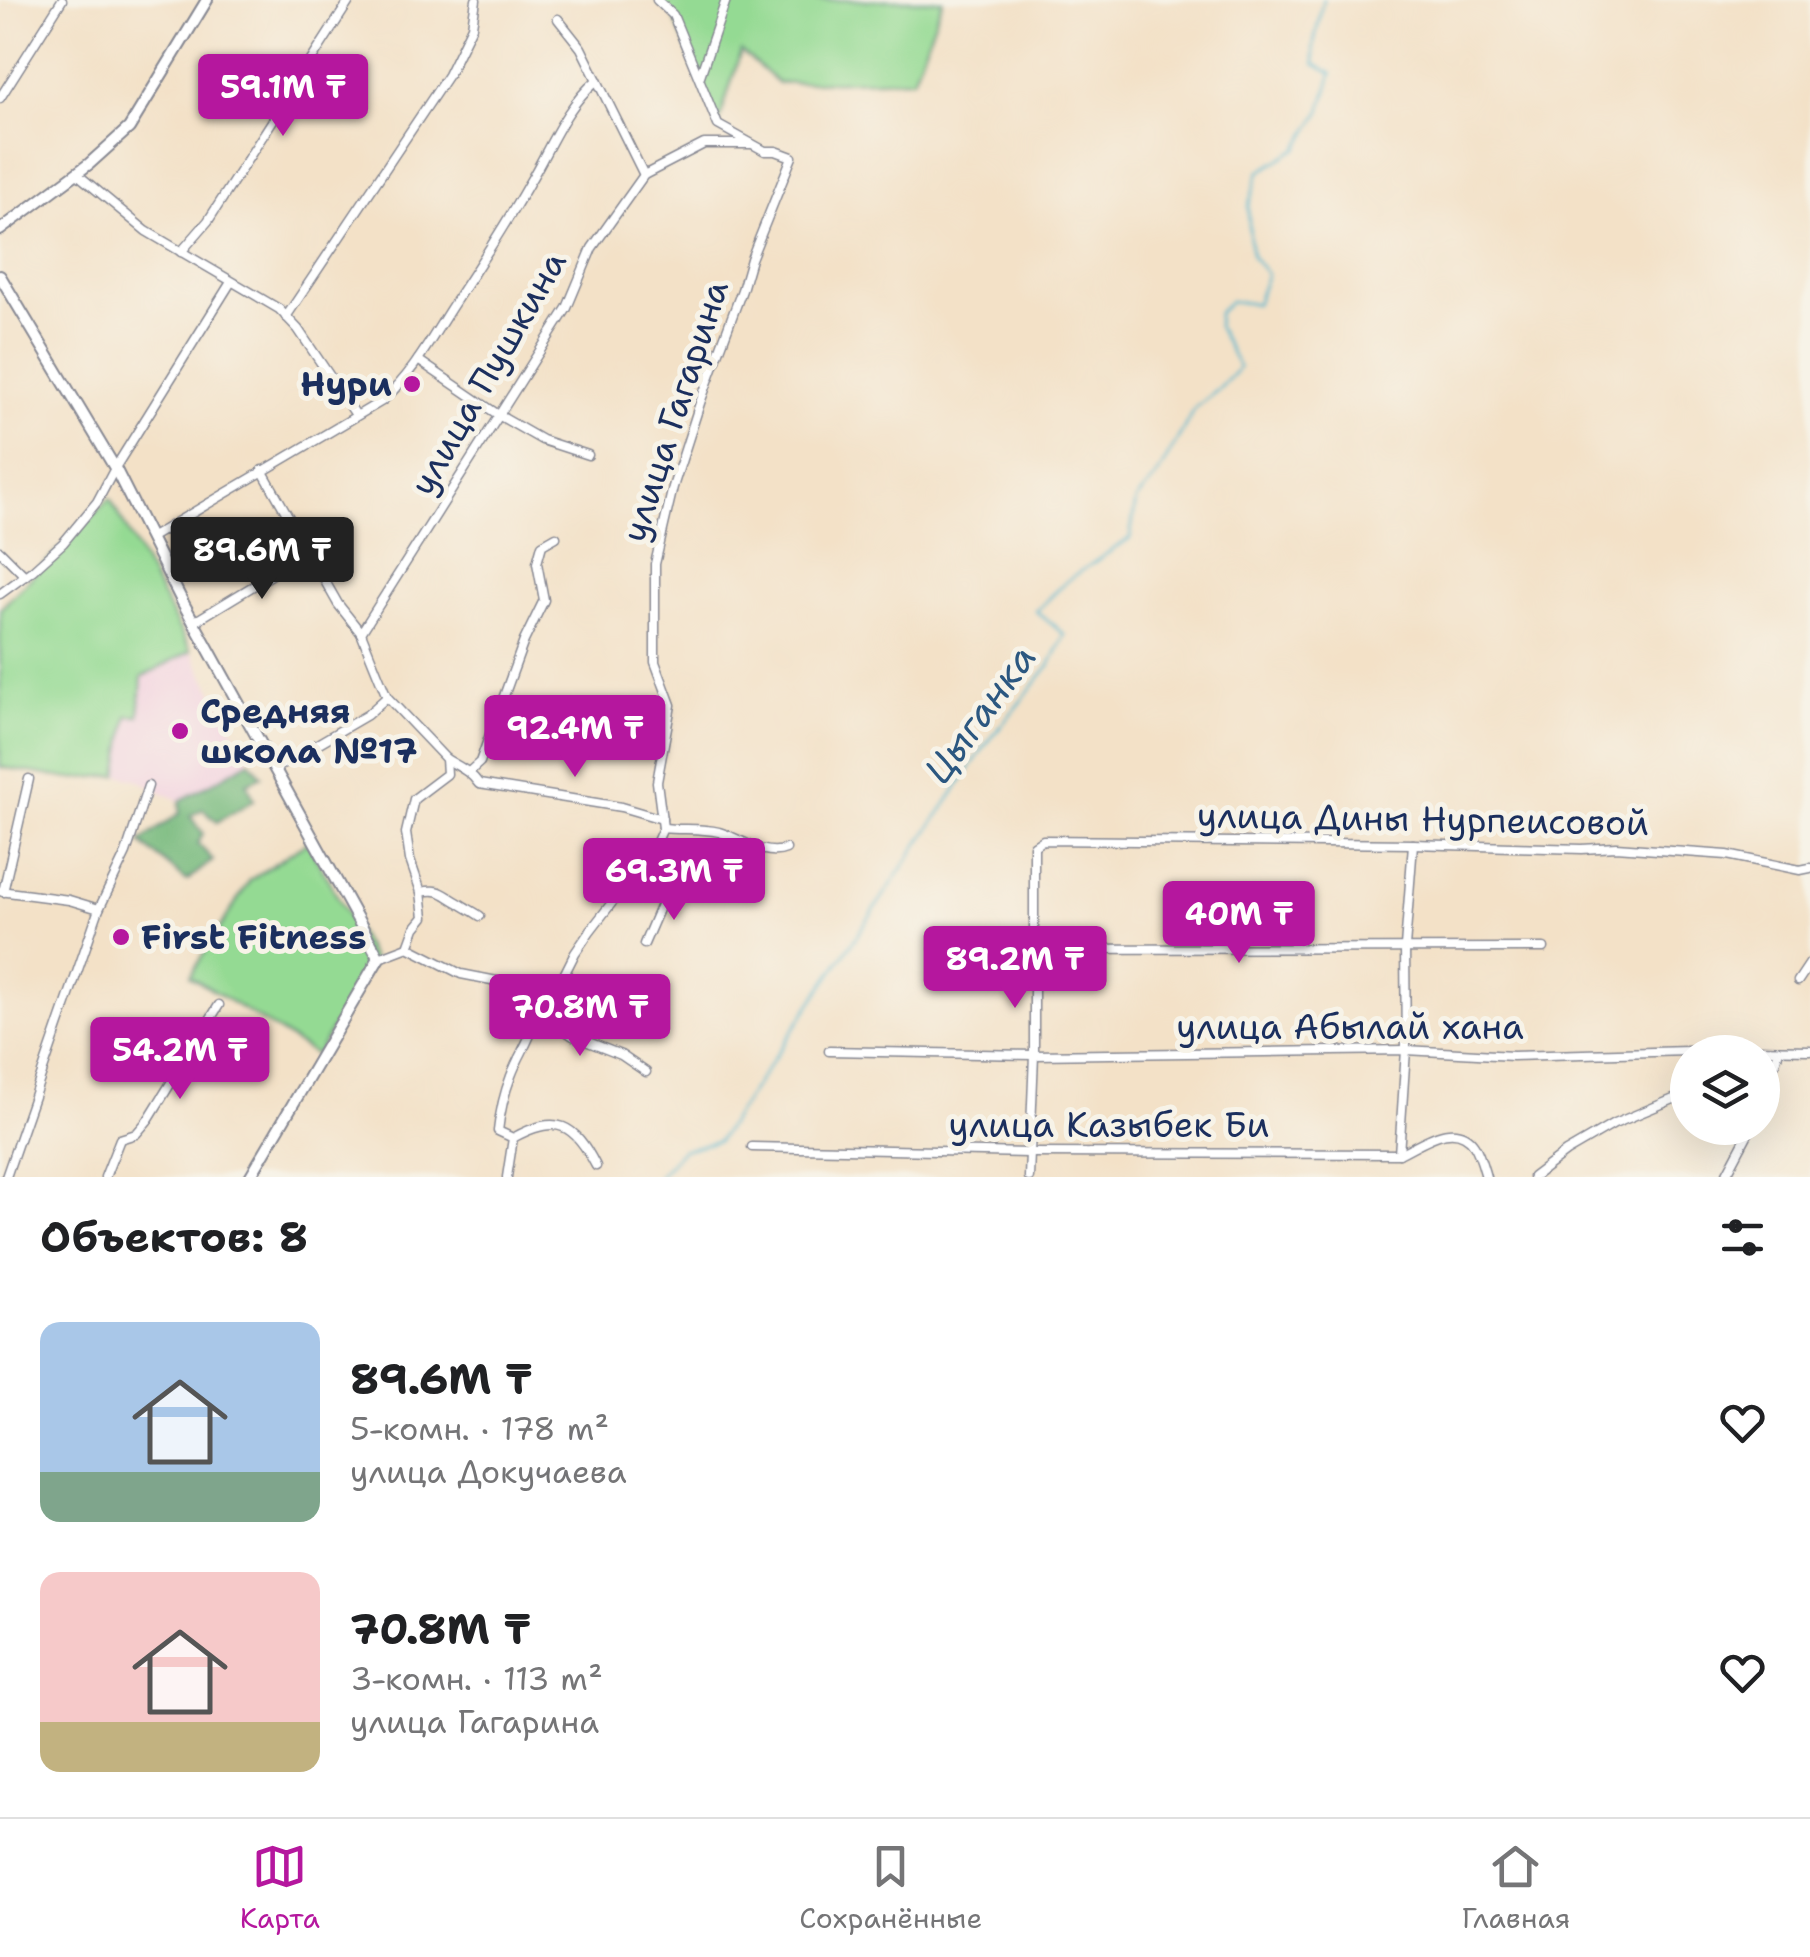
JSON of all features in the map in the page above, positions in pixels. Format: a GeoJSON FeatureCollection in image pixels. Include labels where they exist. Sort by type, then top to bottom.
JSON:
{"type":"FeatureCollection","features":[{"type":"Feature","properties":{"kind":"street"},"geometry":{"type":"LineString","coordinates":[[0,98],[62,0]]}},
{"type":"Feature","properties":{"kind":"street"},"geometry":{"type":"LineString","coordinates":[[0,230],[130,128],[206,0]]}},
{"type":"Feature","properties":{"kind":"street"},"geometry":{"type":"LineString","coordinates":[[181,252],[208,221],[350,0]]}},
{"type":"Feature","properties":{"kind":"street"},"geometry":{"type":"LineString","coordinates":[[286,317],[448,75],[472,26],[476,0]]}},
{"type":"Feature","properties":{"kind":"street"},"geometry":{"type":"LineString","coordinates":[[657,0],[672,15],[718,125],[753,144]]}},
{"type":"Feature","properties":{"kind":"street"},"geometry":{"type":"LineString","coordinates":[[700,77],[726,0]]}},
{"type":"Feature","properties":{"kind":"street"},"geometry":{"type":"LineString","coordinates":[[558,18],[581,48],[644,174]]}},
{"type":"Feature","properties":{"kind":"street"},"geometry":{"type":"LineString","coordinates":[[150,538],[382,401],[397,388],[531,180],[568,111],[597,80]]}},
{"type":"Feature","properties":{"kind":"street","name":"улица Пушкина"},"geometry":{"type":"LineString","coordinates":[[361,634],[567,308],[592,248],[644,174],[704,144],[753,144]]}},
{"type":"Feature","properties":{"kind":"street","name":"улица Гагарина"},"geometry":{"type":"LineString","coordinates":[[663,823],[657,782],[671,705],[655,662],[655,564],[673,487],[701,400],[792,157],[765,152],[753,144]]}},
{"type":"Feature","properties":{"kind":"street"},"geometry":{"type":"LineString","coordinates":[[76,173],[146,231],[278,310],[298,330],[356,415]]}},
{"type":"Feature","properties":{"kind":"street"},"geometry":{"type":"LineString","coordinates":[[0,276],[115,468],[194,622],[378,958]]}},
{"type":"Feature","properties":{"kind":"street"},"geometry":{"type":"LineString","coordinates":[[0,594],[64,543],[96,502],[231,282]]}},
{"type":"Feature","properties":{"kind":"street"},"geometry":{"type":"LineString","coordinates":[[418,360],[542,440],[588,455]]}},
{"type":"Feature","properties":{"kind":"street"},"geometry":{"type":"LineString","coordinates":[[262,470],[338,604],[361,634],[387,697],[446,759],[479,784],[621,806],[663,823],[716,832],[767,850],[786,849]]}},
{"type":"Feature","properties":{"kind":"street"},"geometry":{"type":"LineString","coordinates":[[408,947],[415,928],[424,918],[406,833],[414,799],[447,774],[480,762],[524,641],[544,600],[538,563],[542,545],[556,537]]}},
{"type":"Feature","properties":{"kind":"street"},"geometry":{"type":"LineString","coordinates":[[0,551],[25,576]]}},
{"type":"Feature","properties":{"kind":"street"},"geometry":{"type":"LineString","coordinates":[[194,622],[309,552]]}},
{"type":"Feature","properties":{"kind":"street"},"geometry":{"type":"LineString","coordinates":[[276,768],[368,715],[387,697]]}},
{"type":"Feature","properties":{"kind":"street"},"geometry":{"type":"LineString","coordinates":[[209,721],[239,705]]}},
{"type":"Feature","properties":{"kind":"street"},"geometry":{"type":"LineString","coordinates":[[446,759],[447,774]]}},
{"type":"Feature","properties":{"kind":"street"},"geometry":{"type":"LineString","coordinates":[[29,779],[2,891],[68,900],[99,909]]}},
{"type":"Feature","properties":{"kind":"street"},"geometry":{"type":"LineString","coordinates":[[6,1177],[99,909],[126,853],[148,786]]}},
{"type":"Feature","properties":{"kind":"street"},"geometry":{"type":"LineString","coordinates":[[250,1177],[378,958],[408,947],[461,974],[507,983],[523,996],[542,994],[563,977],[590,931],[624,887],[648,864],[663,823]]}},
{"type":"Feature","properties":{"kind":"street","name":"улица Дины Нурпеисовой"},"geometry":{"type":"LineString","coordinates":[[1034,948],[1034,846],[1044,840],[1616,847],[1727,855],[1800,870],[1810,868]]}},
{"type":"Feature","properties":{"kind":"street"},"geometry":{"type":"LineString","coordinates":[[1399,1154],[1413,844]]}},
{"type":"Feature","properties":{"kind":"street"},"geometry":{"type":"LineString","coordinates":[[644,944],[670,886]]}},
{"type":"Feature","properties":{"kind":"street"},"geometry":{"type":"LineString","coordinates":[[421,892],[445,892],[480,916]]}},
{"type":"Feature","properties":{"kind":"street"},"geometry":{"type":"LineString","coordinates":[[1029,1177],[1034,948]]}},
{"type":"Feature","properties":{"kind":"street"},"geometry":{"type":"LineString","coordinates":[[934,950],[1544,948]]}},
{"type":"Feature","properties":{"kind":"street"},"geometry":{"type":"LineString","coordinates":[[1798,982],[1810,963]]}},
{"type":"Feature","properties":{"kind":"street"},"geometry":{"type":"LineString","coordinates":[[513,1138],[498,1130],[512,1073],[534,1032],[537,1012],[533,995]]}},
{"type":"Feature","properties":{"kind":"street"},"geometry":{"type":"LineString","coordinates":[[105,1177],[120,1139],[136,1134],[148,1120],[219,1005]]}},
{"type":"Feature","properties":{"kind":"street"},"geometry":{"type":"LineString","coordinates":[[537,1012],[574,1036],[621,1055],[646,1072]]}},
{"type":"Feature","properties":{"kind":"street","name":"улица Абылай хана"},"geometry":{"type":"LineString","coordinates":[[829,1050],[1034,1055],[1406,1050],[1514,1056],[1670,1053]]}},
{"type":"Feature","properties":{"kind":"street","name":"улица Абылай хана"},"geometry":{"type":"LineString","coordinates":[[1780,1050],[1810,1050]]}},
{"type":"Feature","properties":{"kind":"street"},"geometry":{"type":"LineString","coordinates":[[1532,1177],[1614,1124],[1670,1101]]}},
{"type":"Feature","properties":{"kind":"street"},"geometry":{"type":"LineString","coordinates":[[513,1138],[529,1129],[570,1128],[585,1144],[596,1166]]}},
{"type":"Feature","properties":{"kind":"street","name":"улица Казыбек Би"},"geometry":{"type":"LineString","coordinates":[[752,1147],[1029,1153],[1399,1154],[1449,1131],[1460,1133],[1474,1144],[1486,1177]]}},
{"type":"Feature","properties":{"kind":"street"},"geometry":{"type":"LineString","coordinates":[[507,1177],[513,1138]]}},
{"type":"Feature","properties":{"kind":"street"},"geometry":{"type":"LineString","coordinates":[[1725,1177],[1742,1145]]}},
{"type":"Feature","properties":{"kind":"shaded area","name":"Средняя школа №17"},"geometry":{"type":"Polygon","coordinates":[[[191,651],[250,761],[180,801],[136,779],[118,775],[128,715],[139,715],[142,677],[191,651]]]}},
{"type":"Feature","properties":{"kind":"green space"},"geometry":{"type":"Polygon","coordinates":[[[657,0],[943,0],[913,79],[778,83],[741,51],[718,125],[673,15],[657,0]]]}},
{"type":"Feature","properties":{"kind":"green space"},"geometry":{"type":"Polygon","coordinates":[[[110,498],[191,651],[142,677],[139,716],[128,716],[118,775],[70,779],[0,767],[0,609],[110,498]]]}},
{"type":"Feature","properties":{"kind":"green space"},"geometry":{"type":"Polygon","coordinates":[[[250,761],[262,776],[247,783],[254,800],[217,822],[203,809],[190,816],[203,833],[198,844],[213,860],[187,881],[140,842],[180,813],[180,801],[250,761]]]}},
{"type":"Feature","properties":{"kind":"green space"},"geometry":{"type":"Polygon","coordinates":[[[307,842],[373,960],[316,1055],[190,976],[250,880],[307,842]]]}},
{"type":"Feature","properties":{"kind":"waterway","name":"Цыганка"},"geometry":{"type":"LineString","coordinates":[[658,1177],[682,1150],[718,1141],[985,746],[1050,665],[1065,635],[1036,611],[1068,580],[1130,538],[1136,500],[1157,476],[1195,408],[1239,368],[1217,326],[1218,313],[1230,301],[1256,304],[1267,274],[1252,256],[1248,207],[1259,172],[1298,148],[1321,111],[1332,74],[1315,64],[1313,48],[1323,0]]}},
{"type":"Feature","properties":{"kind":"place","name":"Нури"},"geometry":{"type":"Point","coordinates":[412,384]}},
{"type":"Feature","properties":{"kind":"place","name":"Средняя школа №17"},"geometry":{"type":"Point","coordinates":[180,731]}},
{"type":"Feature","properties":{"kind":"place","name":"First Fitness"},"geometry":{"type":"Point","coordinates":[121,937]}}]}
